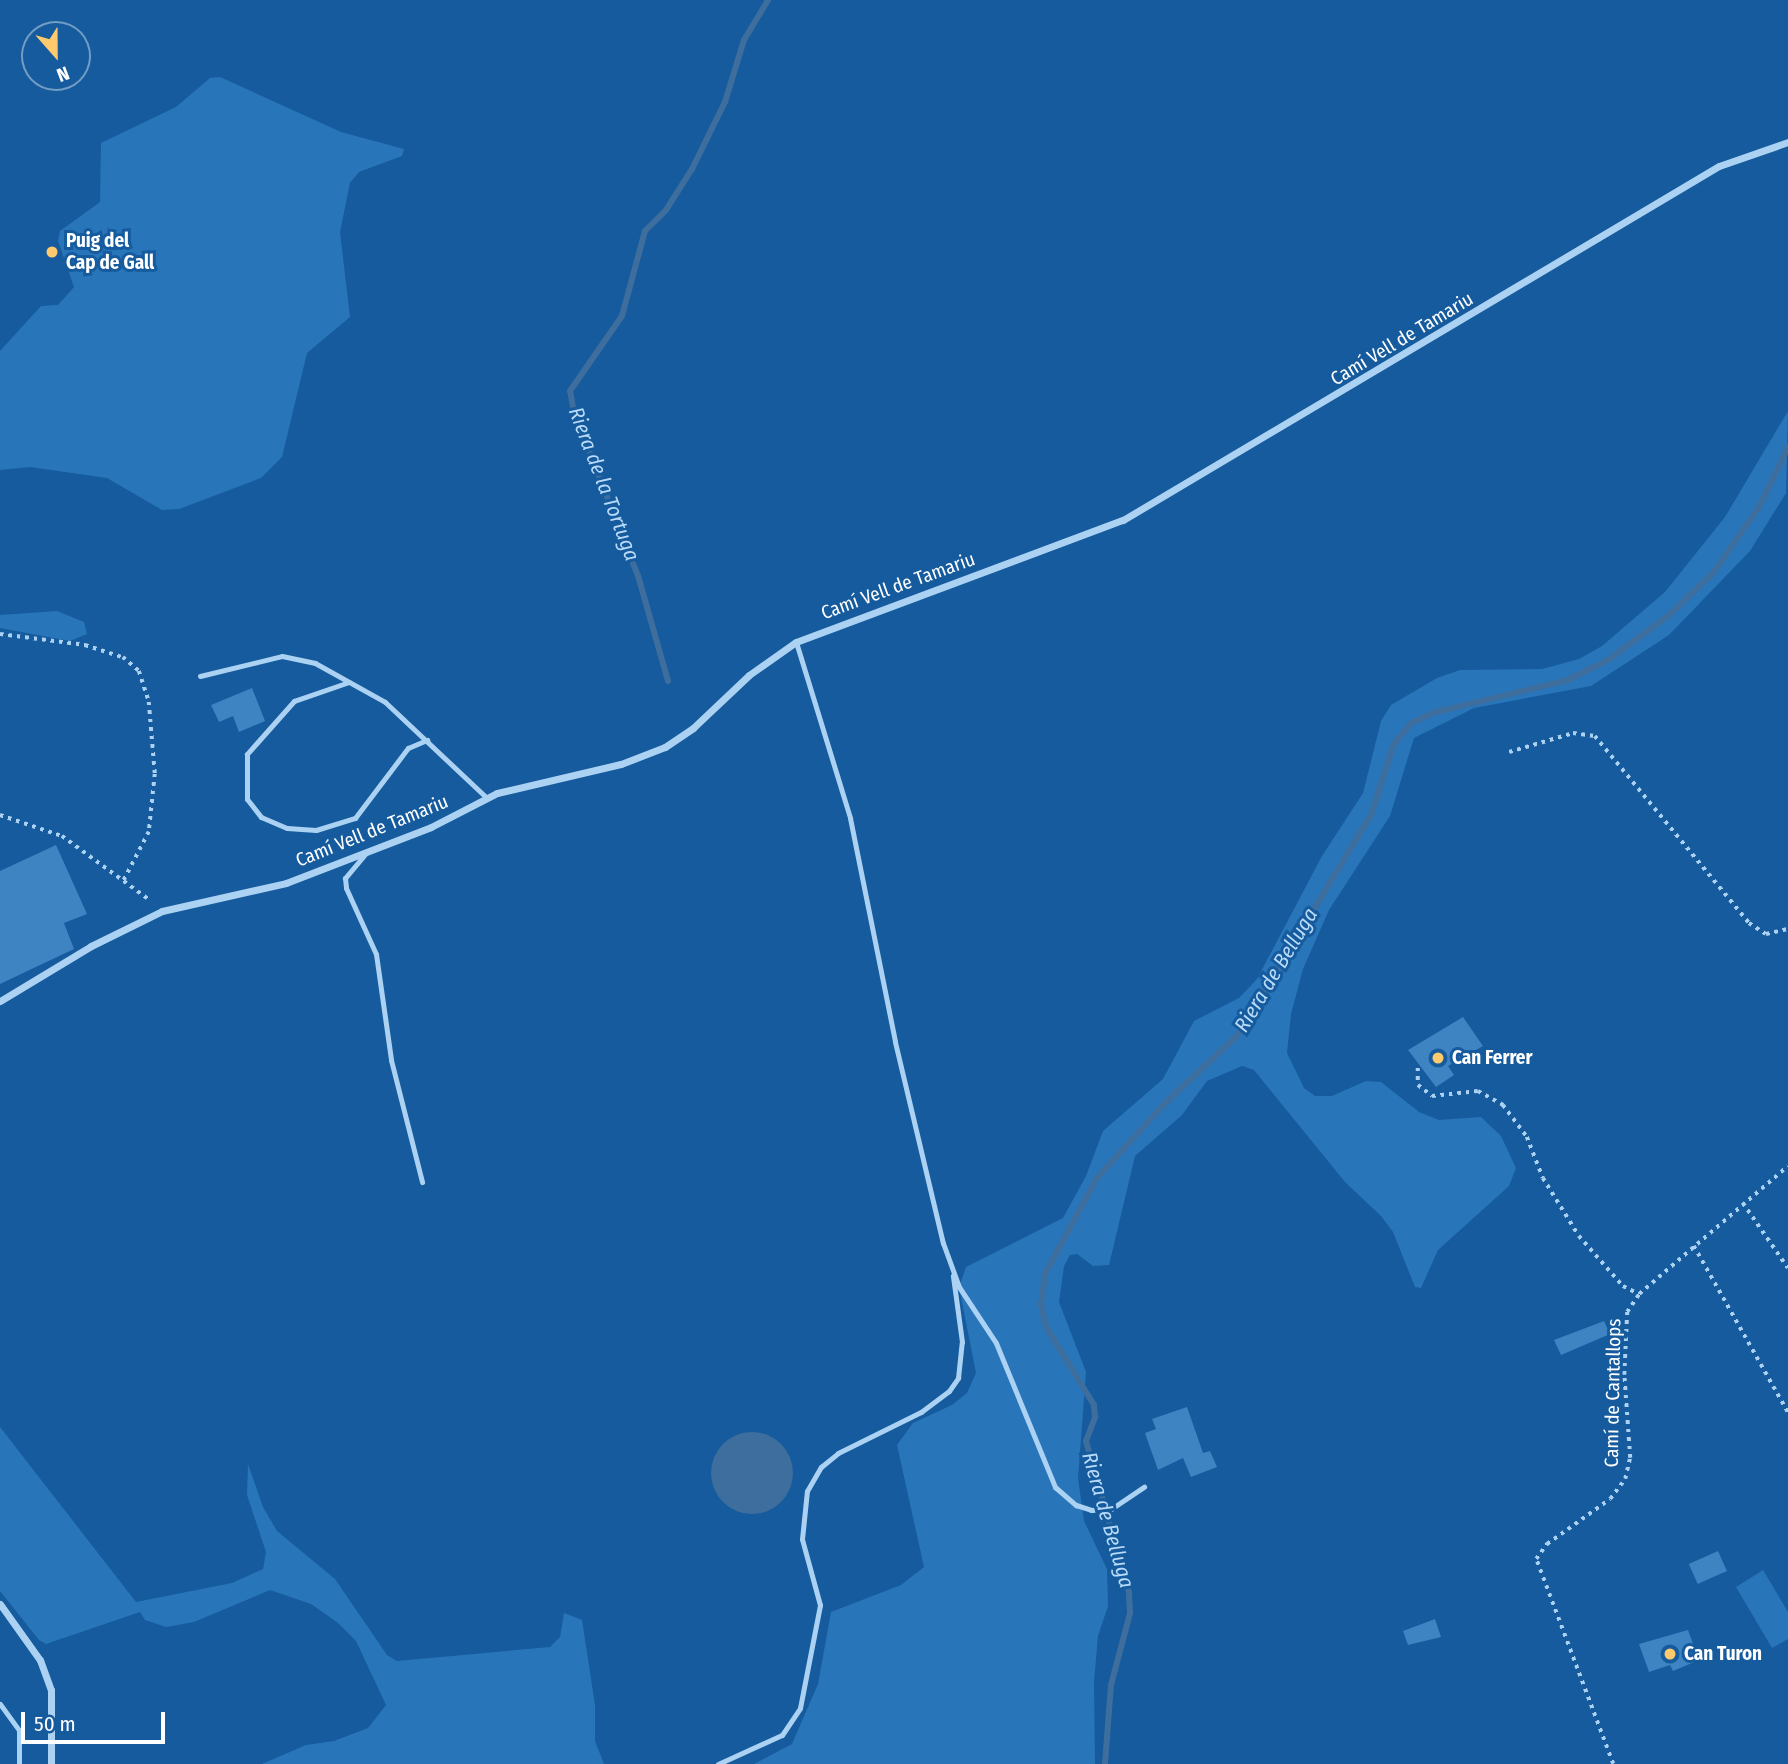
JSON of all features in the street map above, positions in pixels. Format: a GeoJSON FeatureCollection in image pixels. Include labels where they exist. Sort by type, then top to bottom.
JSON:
{"type":"FeatureCollection","features":[{"type":"Feature","properties":{"kind":"street","name":"Camí Vell de Tamariu"},"geometry":{"type":"LineString","coordinates":[[0,1001],[131,924],[177,908],[286,883],[431,827],[487,799],[621,764],[665,747],[693,728],[749,675],[796,642],[1123,520],[1719,166],[1788,142]]}},
{"type":"Feature","properties":{"kind":"street"},"geometry":{"type":"LineString","coordinates":[[0,1604],[40,1660],[51,1690],[51,1764]]}},
{"type":"Feature","properties":{"kind":"lane"},"geometry":{"type":"LineString","coordinates":[[796,642],[850,817],[895,1042],[959,1287],[996,1343],[1055,1488],[1076,1505],[1091,1510],[1111,1509],[1144,1487]]}},
{"type":"Feature","properties":{"kind":"lane"},"geometry":{"type":"LineString","coordinates":[[200,676],[282,656],[316,663],[385,702],[487,799]]}},
{"type":"Feature","properties":{"kind":"lane"},"geometry":{"type":"LineString","coordinates":[[349,682],[294,701],[247,754],[247,799],[261,817],[287,828],[316,830],[355,818],[408,748],[427,740]]}},
{"type":"Feature","properties":{"kind":"lane"},"geometry":{"type":"LineString","coordinates":[[368,851],[345,878],[346,888],[376,954],[391,1060],[422,1182]]}},
{"type":"Feature","properties":{"kind":"lane"},"geometry":{"type":"LineString","coordinates":[[718,1764],[782,1735],[800,1708],[820,1605],[807,1572],[803,1520],[807,1491],[821,1467],[838,1453],[936,1403],[957,1378],[962,1342],[952,1266]]}},
{"type":"Feature","properties":{"kind":"lane"},"geometry":{"type":"LineString","coordinates":[[0,1704],[19,1730],[19,1764]]}},
{"type":"Feature","properties":{"kind":"path"},"geometry":{"type":"LineString","coordinates":[[0,634],[85,645],[123,657],[139,671],[149,702],[155,774],[149,832],[122,884]]}},
{"type":"Feature","properties":{"kind":"path"},"geometry":{"type":"LineString","coordinates":[[1509,752],[1573,733],[1595,736],[1749,922],[1766,934],[1788,929]]}},
{"type":"Feature","properties":{"kind":"path"},"geometry":{"type":"LineString","coordinates":[[0,816],[62,836],[122,884],[153,902],[177,908]]}},
{"type":"Feature","properties":{"kind":"path"},"geometry":{"type":"LineString","coordinates":[[1419,1068],[1418,1085],[1432,1096],[1478,1091],[1503,1105],[1527,1137],[1543,1178],[1579,1236],[1623,1286],[1639,1294]]}},
{"type":"Feature","properties":{"kind":"path","name":"Camí de Cantallops"},"geometry":{"type":"LineString","coordinates":[[1613,1764],[1536,1559],[1547,1544],[1609,1499],[1625,1479],[1630,1458],[1624,1327],[1627,1312],[1639,1294],[1788,1166]]}},
{"type":"Feature","properties":{"kind":"path"},"geometry":{"type":"LineString","coordinates":[[1743,1203],[1788,1268]]}},
{"type":"Feature","properties":{"kind":"path"},"geometry":{"type":"LineString","coordinates":[[1694,1246],[1788,1412]]}},
{"type":"Feature","properties":{"kind":"shaded area"},"geometry":{"type":"Polygon","coordinates":[[[220,77],[341,132],[404,149],[402,156],[359,172],[350,183],[340,232],[350,317],[307,353],[282,457],[261,478],[179,509],[162,510],[107,478],[30,467],[0,470],[0,351],[41,306],[58,305],[74,287],[58,241],[60,231],[100,202],[101,143],[176,107],[210,78],[220,77]]]}},
{"type":"Feature","properties":{"kind":"shaded area"},"geometry":{"type":"Polygon","coordinates":[[[1788,411],[1786,493],[1750,551],[1669,635],[1591,686],[1474,708],[1414,738],[1390,816],[1329,910],[1303,969],[1291,1014],[1287,1053],[1304,1088],[1315,1096],[1332,1096],[1366,1081],[1381,1082],[1419,1112],[1439,1120],[1481,1117],[1501,1136],[1516,1168],[1509,1186],[1438,1250],[1421,1288],[1415,1287],[1393,1232],[1381,1216],[1345,1182],[1254,1070],[1242,1066],[1207,1081],[1182,1115],[1135,1156],[1109,1265],[1093,1266],[1077,1254],[1070,1255],[1064,1266],[1059,1302],[1086,1372],[1078,1478],[1084,1521],[1107,1569],[1108,1606],[1098,1636],[1094,1682],[1095,1764],[754,1764],[792,1744],[818,1684],[831,1612],[901,1585],[924,1567],[897,1445],[913,1423],[952,1405],[967,1393],[976,1373],[959,1287],[966,1267],[1063,1218],[1086,1176],[1103,1131],[1163,1079],[1194,1021],[1239,998],[1257,979],[1322,856],[1363,793],[1381,721],[1391,705],[1437,678],[1460,670],[1542,669],[1579,659],[1602,646],[1665,592],[1725,517],[1788,411]]]}},
{"type":"Feature","properties":{"kind":"shaded area"},"geometry":{"type":"Polygon","coordinates":[[[57,611],[84,622],[87,634],[70,641],[0,628],[0,615],[57,611]]]}},
{"type":"Feature","properties":{"kind":"shaded area"},"geometry":{"type":"Polygon","coordinates":[[[0,1427],[136,1602],[232,1583],[263,1569],[266,1552],[247,1495],[248,1464],[263,1507],[277,1531],[335,1579],[387,1655],[397,1661],[550,1647],[560,1637],[564,1613],[582,1620],[595,1705],[595,1741],[604,1764],[262,1764],[306,1745],[334,1741],[368,1728],[386,1705],[356,1641],[338,1623],[311,1604],[270,1590],[194,1622],[166,1627],[145,1620],[140,1612],[46,1644],[39,1640],[0,1591],[0,1427]]]}},
{"type":"Feature","properties":{"kind":"shaded area"},"geometry":{"type":"Polygon","coordinates":[[[744,1432],[760,1432],[775,1439],[786,1450],[793,1465],[790,1489],[781,1502],[760,1514],[744,1514],[729,1507],[718,1496],[711,1481],[711,1465],[718,1450],[729,1439],[744,1432]]]}},
{"type":"Feature","properties":{"kind":"shaded area"},"geometry":{"type":"Polygon","coordinates":[[[1763,1570],[1788,1612],[1788,1639],[1772,1648],[1736,1587],[1763,1570]]]}},
{"type":"Feature","properties":{"kind":"building"},"geometry":{"type":"Polygon","coordinates":[[[252,688],[265,721],[239,732],[233,716],[219,722],[211,705],[252,688]]]}},
{"type":"Feature","properties":{"kind":"building"},"geometry":{"type":"Polygon","coordinates":[[[56,845],[87,914],[64,923],[74,949],[0,984],[0,871],[56,845]]]}},
{"type":"Feature","properties":{"kind":"building","name":"Can Ferrer"},"geometry":{"type":"Polygon","coordinates":[[[1463,1017],[1483,1046],[1448,1066],[1454,1075],[1436,1087],[1408,1050],[1463,1017]]]}},
{"type":"Feature","properties":{"kind":"building"},"geometry":{"type":"Polygon","coordinates":[[[1604,1321],[1610,1334],[1561,1355],[1554,1340],[1604,1321]]]}},
{"type":"Feature","properties":{"kind":"building"},"geometry":{"type":"Polygon","coordinates":[[[1187,1407],[1203,1453],[1210,1451],[1217,1467],[1191,1477],[1183,1458],[1158,1470],[1145,1433],[1156,1429],[1152,1419],[1187,1407]]]}},
{"type":"Feature","properties":{"kind":"building"},"geometry":{"type":"Polygon","coordinates":[[[1718,1551],[1727,1571],[1698,1584],[1689,1564],[1718,1551]]]}},
{"type":"Feature","properties":{"kind":"building"},"geometry":{"type":"Polygon","coordinates":[[[1435,1619],[1441,1637],[1408,1645],[1403,1631],[1435,1619]]]}},
{"type":"Feature","properties":{"kind":"building","name":"Can Turon"},"geometry":{"type":"Polygon","coordinates":[[[1688,1630],[1699,1660],[1673,1671],[1670,1665],[1649,1672],[1639,1644],[1688,1630]]]}},
{"type":"Feature","properties":{"kind":"waterway","name":"Riera de la Tortuga"},"geometry":{"type":"LineString","coordinates":[[668,681],[638,576],[574,413],[570,391],[622,316],[645,231],[666,210],[692,169],[725,102],[744,40],[768,0]]}},
{"type":"Feature","properties":{"kind":"waterway","name":"Riera de Belluga"},"geometry":{"type":"LineString","coordinates":[[1105,1764],[1111,1685],[1130,1613],[1129,1592],[1086,1441],[1095,1417],[1094,1405],[1046,1327],[1041,1304],[1045,1274],[1097,1178],[1164,1104],[1237,1036],[1371,815],[1394,744],[1411,723],[1436,712],[1568,680],[1608,660],[1668,616],[1713,573],[1759,507],[1788,447]]}},
{"type":"Feature","properties":{"kind":"place","name":"Puig del Cap de Gall"},"geometry":{"type":"Point","coordinates":[52,252]}},
{"type":"Feature","properties":{"kind":"place","name":"Can Ferrer"},"geometry":{"type":"Point","coordinates":[1438,1058]}},
{"type":"Feature","properties":{"kind":"place","name":"Can Turon"},"geometry":{"type":"Point","coordinates":[1670,1654]}}]}
